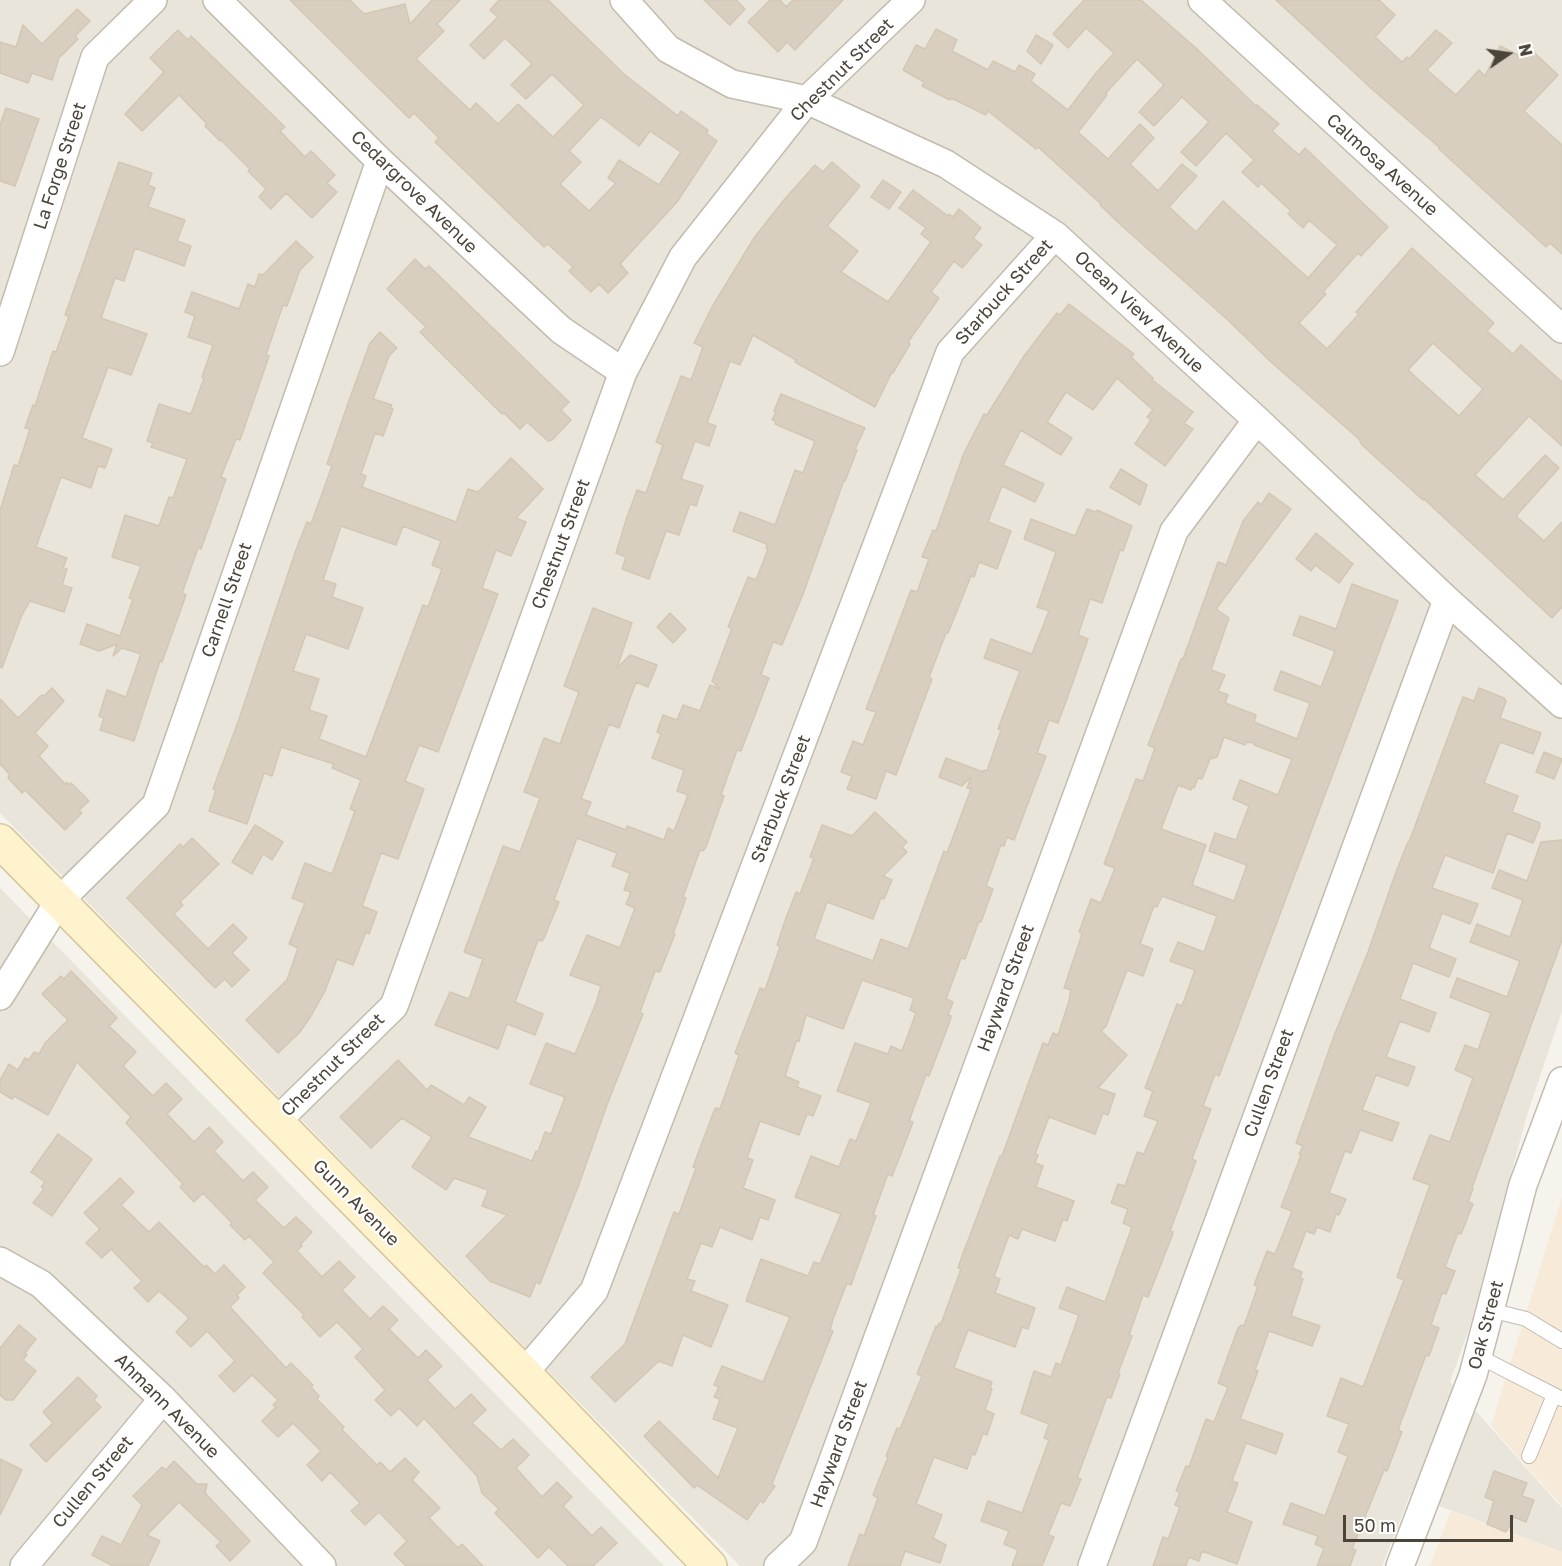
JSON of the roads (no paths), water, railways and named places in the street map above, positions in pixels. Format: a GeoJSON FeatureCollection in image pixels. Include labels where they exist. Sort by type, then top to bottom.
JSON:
{"type":"FeatureCollection","features":[{"type":"Feature","properties":{"kind":"street","name":"La Forge Street"},"geometry":{"type":"LineString","coordinates":[[0,352],[95,57],[153,0]]}},
{"type":"Feature","properties":{"kind":"street","name":"Cedargrove Avenue"},"geometry":{"type":"LineString","coordinates":[[217,0],[380,161],[561,330],[623,372]]}},
{"type":"Feature","properties":{"kind":"street","name":"Ocean View Avenue"},"geometry":{"type":"LineString","coordinates":[[624,0],[668,49],[732,84],[807,100],[946,164],[1055,235],[1562,704]]}},
{"type":"Feature","properties":{"kind":"street","name":"Chestnut Street"},"geometry":{"type":"LineString","coordinates":[[276,1122],[394,1006],[623,372],[683,257],[807,100],[911,0]]}},
{"type":"Feature","properties":{"kind":"street","name":"Calmosa Avenue"},"geometry":{"type":"LineString","coordinates":[[1202,0],[1562,329]]}},
{"type":"Feature","properties":{"kind":"street","name":"Carnell Street"},"geometry":{"type":"LineString","coordinates":[[0,996],[59,901],[156,805],[380,161]]}},
{"type":"Feature","properties":{"kind":"street","name":"Starbuck Street"},"geometry":{"type":"LineString","coordinates":[[524,1373],[594,1291],[950,352],[1055,235]]}},
{"type":"Feature","properties":{"kind":"street","name":"Hayward Street"},"geometry":{"type":"LineString","coordinates":[[778,1566],[803,1542],[1174,531],[1257,420]]}},
{"type":"Feature","properties":{"kind":"street","name":"Cullen Street"},"geometry":{"type":"LineString","coordinates":[[1092,1566],[1447,600]]}},
{"type":"Feature","properties":{"kind":"street","name":"Gunn Avenue"},"geometry":{"type":"LineString","coordinates":[[0,841],[524,1373],[710,1566]]}},
{"type":"Feature","properties":{"kind":"street","name":"Oak Street"},"geometry":{"type":"LineString","coordinates":[[1400,1566],[1473,1375],[1523,1185],[1562,1081]]}},
{"type":"Feature","properties":{"kind":"street","name":"Ahmann Avenue"},"geometry":{"type":"LineString","coordinates":[[0,1261],[41,1284],[163,1399],[322,1566]]}},
{"type":"Feature","properties":{"kind":"street","name":"Cullen Street"},"geometry":{"type":"LineString","coordinates":[[24,1566],[163,1399]]}},
{"type":"Feature","properties":{"kind":"lane"},"geometry":{"type":"LineString","coordinates":[[1490,1310],[1526,1320],[1562,1341]]}},
{"type":"Feature","properties":{"kind":"lane"},"geometry":{"type":"LineString","coordinates":[[1478,1356],[1558,1397],[1528,1456]]}}]}
